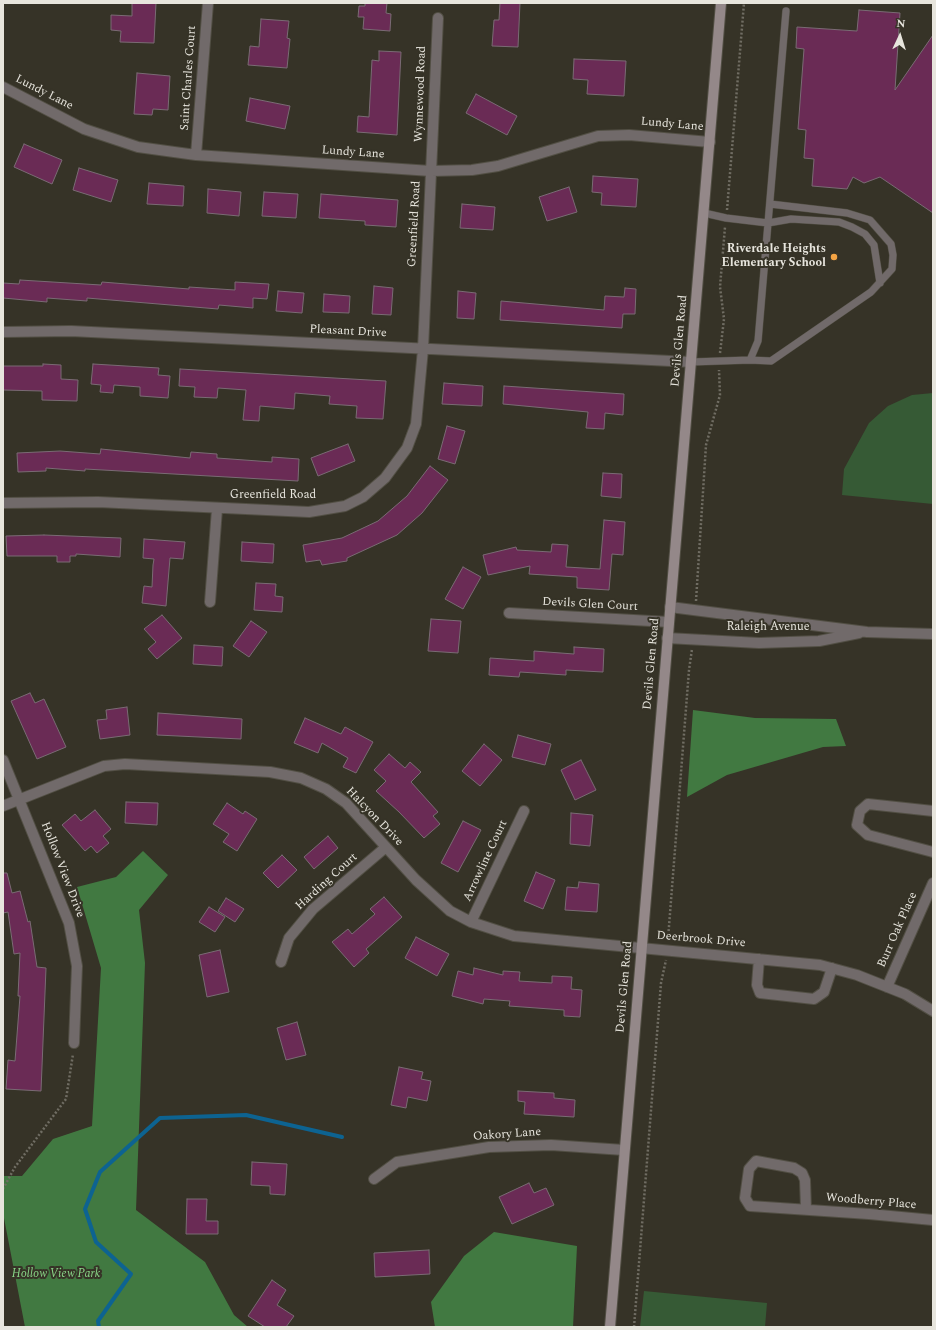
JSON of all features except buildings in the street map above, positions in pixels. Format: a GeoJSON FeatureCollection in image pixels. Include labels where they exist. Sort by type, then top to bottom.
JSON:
{"type":"FeatureCollection","features":[{"type":"Feature","properties":{"kind":"main road","name":"Devils Glen Road"},"geometry":{"type":"LineString","coordinates":[[610,1327],[722,3]]}},
{"type":"Feature","properties":{"kind":"street","name":"Saint Charles Court"},"geometry":{"type":"LineString","coordinates":[[196,155],[208,3]]}},
{"type":"Feature","properties":{"kind":"street","name":"Wynnewood Road"},"geometry":{"type":"LineString","coordinates":[[431,171],[438,18]]}},
{"type":"Feature","properties":{"kind":"street","name":"Lundy Lane"},"geometry":{"type":"LineString","coordinates":[[3,87],[84,129],[138,147],[196,155],[431,171],[472,170],[498,166],[598,136],[629,135],[710,142]]}},
{"type":"Feature","properties":{"kind":"street","name":"Greenfield Road"},"geometry":{"type":"LineString","coordinates":[[3,503],[98,502],[217,509],[309,512],[345,506],[363,497],[385,478],[407,448],[416,424],[423,349],[431,171]]}},
{"type":"Feature","properties":{"kind":"street","name":"Pleasant Drive"},"geometry":{"type":"LineString","coordinates":[[3,332],[71,331],[691,362]]}},
{"type":"Feature","properties":{"kind":"street"},"geometry":{"type":"LineString","coordinates":[[210,602],[217,509]]}},
{"type":"Feature","properties":{"kind":"street","name":"Raleigh Avenue"},"geometry":{"type":"LineString","coordinates":[[670,607],[867,632],[933,634]]}},
{"type":"Feature","properties":{"kind":"street","name":"Devils Glen Court"},"geometry":{"type":"LineString","coordinates":[[510,613],[669,622]]}},
{"type":"Feature","properties":{"kind":"street","name":"Raleigh Avenue"},"geometry":{"type":"LineString","coordinates":[[668,638],[759,644],[819,641],[867,632]]}},
{"type":"Feature","properties":{"kind":"street","name":"Hollow View Drive"},"geometry":{"type":"LineString","coordinates":[[3,760],[70,923],[77,966],[74,1043]]}},
{"type":"Feature","properties":{"kind":"street","name":"Halcyon Drive"},"geometry":{"type":"LineString","coordinates":[[3,806],[104,766],[125,764],[270,772],[301,778],[326,789],[346,803],[416,880],[450,911],[472,922],[514,936],[641,948]]}},
{"type":"Feature","properties":{"kind":"street"},"geometry":{"type":"LineString","coordinates":[[933,810],[868,804],[860,811],[857,825],[868,835],[933,852]]}},
{"type":"Feature","properties":{"kind":"street","name":"Arrowline Court"},"geometry":{"type":"LineString","coordinates":[[472,922],[524,811]]}},
{"type":"Feature","properties":{"kind":"street","name":"Harding Court"},"geometry":{"type":"LineString","coordinates":[[281,962],[289,938],[313,909],[386,847]]}},
{"type":"Feature","properties":{"kind":"street","name":"Burr Oak Place"},"geometry":{"type":"LineString","coordinates":[[887,987],[933,883]]}},
{"type":"Feature","properties":{"kind":"street","name":"Deerbrook Drive"},"geometry":{"type":"LineString","coordinates":[[641,948],[820,965],[905,994],[933,1011]]}},
{"type":"Feature","properties":{"kind":"street","name":"Deerbrook Drive"},"geometry":{"type":"LineString","coordinates":[[759,959],[756,985],[760,993],[814,999],[820,997],[824,992],[832,968]]}},
{"type":"Feature","properties":{"kind":"street","name":"Oakory Lane"},"geometry":{"type":"LineString","coordinates":[[374,1179],[397,1162],[489,1147],[551,1145],[624,1150]]}},
{"type":"Feature","properties":{"kind":"street","name":"Woodberry Place"},"geometry":{"type":"LineString","coordinates":[[806,1209],[806,1180],[802,1173],[794,1168],[756,1162],[749,1169],[745,1198],[750,1206],[806,1209],[933,1220]]}},
{"type":"Feature","properties":{"kind":"lane"},"geometry":{"type":"LineString","coordinates":[[750,360],[758,341],[786,11]]}},
{"type":"Feature","properties":{"kind":"lane"},"geometry":{"type":"LineString","coordinates":[[691,362],[750,360],[771,361],[871,292],[892,269],[893,255],[891,244],[870,220],[847,213],[770,204]]}},
{"type":"Feature","properties":{"kind":"lane"},"geometry":{"type":"LineString","coordinates":[[704,213],[726,218],[768,223],[791,219],[839,222],[865,234],[874,245],[880,283]]}},
{"type":"Feature","properties":{"kind":"path"},"geometry":{"type":"LineString","coordinates":[[696,611],[696,590],[706,445],[720,395],[719,361],[724,319],[720,287],[744,3]]}},
{"type":"Feature","properties":{"kind":"path"},"geometry":{"type":"LineString","coordinates":[[634,1327],[661,983],[668,950],[689,670],[694,639]]}},
{"type":"Feature","properties":{"kind":"path"},"geometry":{"type":"LineString","coordinates":[[3,1188],[15,1167],[66,1099],[74,1043]]}},
{"type":"Feature","properties":{"kind":"green space"},"geometry":{"type":"Polygon","coordinates":[[[933,393],[933,504],[842,495],[844,469],[869,423],[888,406],[912,395],[933,393]]]}},
{"type":"Feature","properties":{"kind":"green space"},"geometry":{"type":"Polygon","coordinates":[[[693,710],[755,718],[836,719],[846,746],[823,747],[727,775],[687,797],[693,710]]]}},
{"type":"Feature","properties":{"kind":"green space","name":"Hollow View Park"},"geometry":{"type":"Polygon","coordinates":[[[143,851],[168,875],[139,910],[145,963],[136,1210],[205,1262],[234,1315],[248,1327],[25,1327],[3,1213],[3,1176],[22,1176],[53,1139],[92,1126],[101,968],[77,887],[116,877],[143,851]]]}},
{"type":"Feature","properties":{"kind":"green space"},"geometry":{"type":"Polygon","coordinates":[[[494,1232],[577,1246],[573,1327],[435,1327],[431,1302],[464,1256],[494,1232]]]}},
{"type":"Feature","properties":{"kind":"green space"},"geometry":{"type":"Polygon","coordinates":[[[644,1291],[767,1303],[765,1327],[640,1327],[644,1291]]]}},
{"type":"Feature","properties":{"kind":"waterway"},"geometry":{"type":"LineString","coordinates":[[99,1327],[98,1321],[131,1274],[96,1242],[85,1209],[100,1172],[160,1118],[246,1115],[342,1137]]}},
{"type":"Feature","properties":{"kind":"place","name":"Riverdale Heights Elementary School"},"geometry":{"type":"Point","coordinates":[834,257]}}]}
